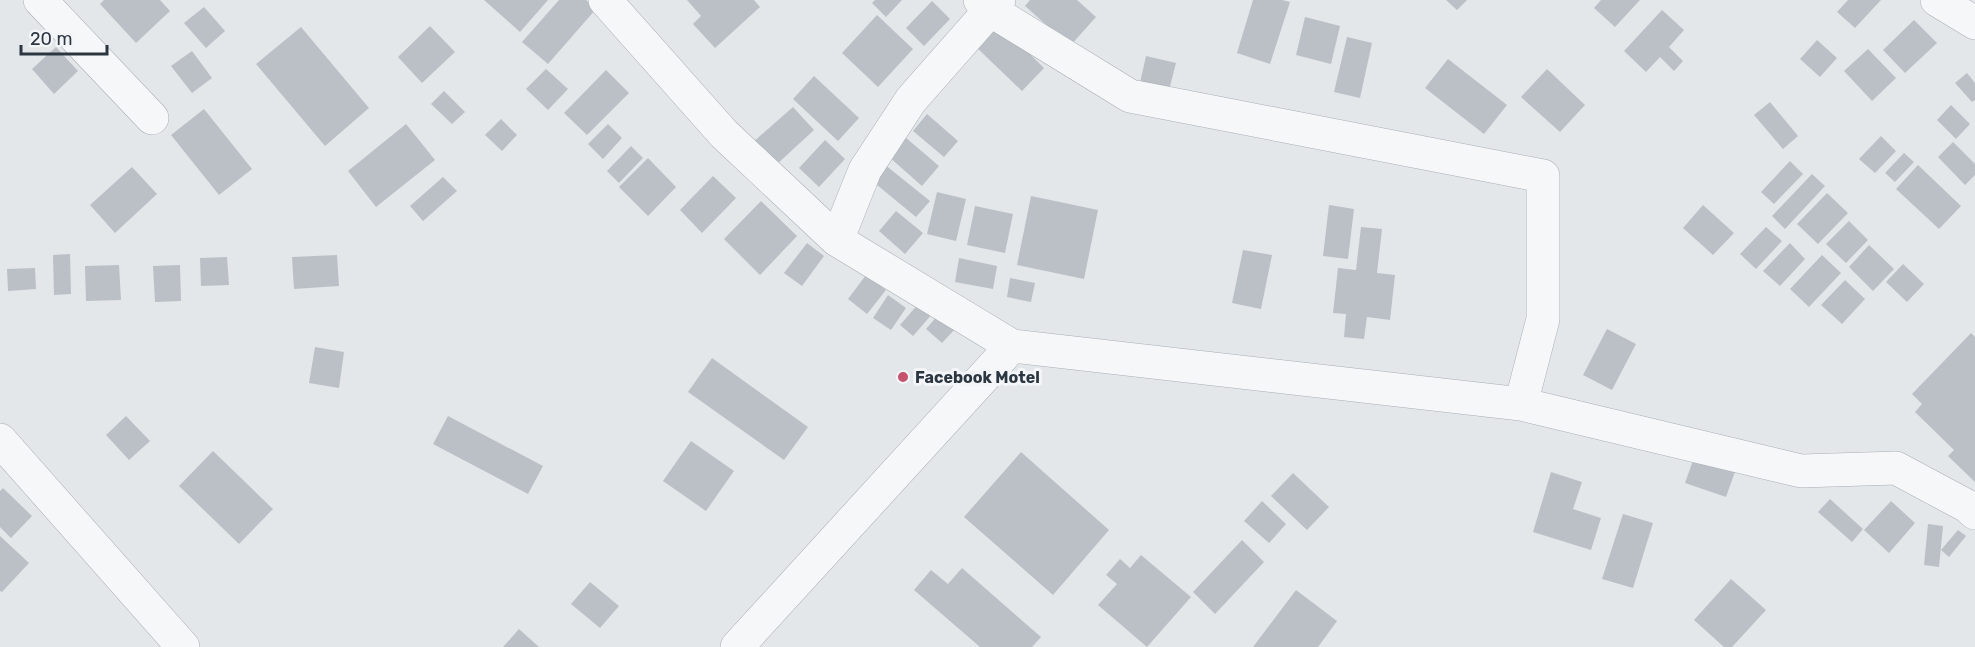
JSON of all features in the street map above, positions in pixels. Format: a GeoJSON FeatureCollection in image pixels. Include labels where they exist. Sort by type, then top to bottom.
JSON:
{"type":"FeatureCollection","features":[{"type":"Feature","properties":{"kind":"street"},"geometry":{"type":"LineString","coordinates":[[40,0],[152,118]]}},
{"type":"Feature","properties":{"kind":"street"},"geometry":{"type":"LineString","coordinates":[[605,0],[724,134],[837,240],[1012,346],[1521,404],[1801,471],[1896,468],[1967,506],[1975,513]]}},
{"type":"Feature","properties":{"kind":"street"},"geometry":{"type":"LineString","coordinates":[[1937,0],[1975,22]]}},
{"type":"Feature","properties":{"kind":"street"},"geometry":{"type":"LineString","coordinates":[[837,240],[865,170],[911,100],[989,3],[1130,96],[1543,176],[1543,319],[1521,404]]}},
{"type":"Feature","properties":{"kind":"street"},"geometry":{"type":"LineString","coordinates":[[737,647],[1012,346]]}},
{"type":"Feature","properties":{"kind":"street"},"geometry":{"type":"LineString","coordinates":[[0,440],[183,647]]}},
{"type":"Feature","properties":{"kind":"building"},"geometry":{"type":"Polygon","coordinates":[[[104,0],[160,0],[170,11],[136,43],[100,4],[104,0]]]}},
{"type":"Feature","properties":{"kind":"building"},"geometry":{"type":"Polygon","coordinates":[[[484,0],[548,0],[520,32],[484,0]]]}},
{"type":"Feature","properties":{"kind":"building"},"geometry":{"type":"Polygon","coordinates":[[[559,0],[586,0],[596,9],[548,64],[522,42],[559,0]]]}},
{"type":"Feature","properties":{"kind":"building"},"geometry":{"type":"Polygon","coordinates":[[[687,0],[754,0],[760,7],[715,48],[693,24],[701,16],[687,0]]]}},
{"type":"Feature","properties":{"kind":"building"},"geometry":{"type":"Polygon","coordinates":[[[875,0],[902,0],[886,17],[872,3],[875,0]]]}},
{"type":"Feature","properties":{"kind":"building"},"geometry":{"type":"Polygon","coordinates":[[[1030,0],[1077,0],[1096,17],[1070,46],[1025,6],[1030,0]]]}},
{"type":"Feature","properties":{"kind":"building"},"geometry":{"type":"Polygon","coordinates":[[[1253,0],[1290,2],[1270,64],[1237,53],[1253,0]]]}},
{"type":"Feature","properties":{"kind":"building"},"geometry":{"type":"Polygon","coordinates":[[[1446,0],[1467,0],[1457,10],[1446,0]]]}},
{"type":"Feature","properties":{"kind":"building"},"geometry":{"type":"Polygon","coordinates":[[[1601,0],[1640,0],[1615,27],[1594,8],[1601,0]]]}},
{"type":"Feature","properties":{"kind":"building"},"geometry":{"type":"Polygon","coordinates":[[[1848,0],[1881,0],[1855,28],[1837,12],[1848,0]]]}},
{"type":"Feature","properties":{"kind":"building"},"geometry":{"type":"Polygon","coordinates":[[[932,1],[950,19],[924,46],[906,28],[932,1]]]}},
{"type":"Feature","properties":{"kind":"building"},"geometry":{"type":"Polygon","coordinates":[[[204,7],[225,31],[206,48],[184,23],[204,7]]]}},
{"type":"Feature","properties":{"kind":"building"},"geometry":{"type":"Polygon","coordinates":[[[1662,10],[1684,30],[1669,47],[1683,61],[1674,71],[1660,57],[1646,72],[1624,51],[1662,10]]]}},
{"type":"Feature","properties":{"kind":"building"},"geometry":{"type":"Polygon","coordinates":[[[877,15],[913,49],[878,87],[842,53],[877,15]]]}},
{"type":"Feature","properties":{"kind":"building"},"geometry":{"type":"Polygon","coordinates":[[[1305,17],[1340,26],[1331,64],[1296,55],[1305,17]]]}},
{"type":"Feature","properties":{"kind":"building"},"geometry":{"type":"Polygon","coordinates":[[[1914,20],[1937,43],[1905,73],[1883,50],[1914,20]]]}},
{"type":"Feature","properties":{"kind":"building"},"geometry":{"type":"Polygon","coordinates":[[[997,22],[1044,68],[1022,91],[974,45],[997,22]]]}},
{"type":"Feature","properties":{"kind":"building"},"geometry":{"type":"Polygon","coordinates":[[[430,26],[455,52],[422,83],[398,57],[430,26]]]}},
{"type":"Feature","properties":{"kind":"building"},"geometry":{"type":"Polygon","coordinates":[[[301,27],[369,108],[325,146],[256,64],[301,27]]]}},
{"type":"Feature","properties":{"kind":"building"},"geometry":{"type":"Polygon","coordinates":[[[1347,37],[1372,43],[1360,98],[1334,92],[1347,37]]]}},
{"type":"Feature","properties":{"kind":"building"},"geometry":{"type":"Polygon","coordinates":[[[1817,40],[1837,58],[1820,77],[1800,59],[1817,40]]]}},
{"type":"Feature","properties":{"kind":"building"},"geometry":{"type":"Polygon","coordinates":[[[56,47],[78,71],[54,94],[32,69],[56,47]]]}},
{"type":"Feature","properties":{"kind":"building"},"geometry":{"type":"Polygon","coordinates":[[[1868,49],[1896,78],[1872,101],[1844,71],[1868,49]]]}},
{"type":"Feature","properties":{"kind":"building"},"geometry":{"type":"Polygon","coordinates":[[[192,51],[212,78],[192,93],[171,66],[192,51]]]}},
{"type":"Feature","properties":{"kind":"building"},"geometry":{"type":"Polygon","coordinates":[[[1146,56],[1176,63],[1169,90],[1140,83],[1146,56]]]}},
{"type":"Feature","properties":{"kind":"building"},"geometry":{"type":"Polygon","coordinates":[[[1448,59],[1507,105],[1484,134],[1425,88],[1448,59]]]}},
{"type":"Feature","properties":{"kind":"building"},"geometry":{"type":"Polygon","coordinates":[[[546,69],[568,89],[548,110],[526,89],[546,69]]]}},
{"type":"Feature","properties":{"kind":"building"},"geometry":{"type":"Polygon","coordinates":[[[1547,69],[1585,105],[1560,132],[1521,97],[1547,69]]]}},
{"type":"Feature","properties":{"kind":"building"},"geometry":{"type":"Polygon","coordinates":[[[606,70],[629,93],[587,135],[564,113],[606,70]]]}},
{"type":"Feature","properties":{"kind":"building"},"geometry":{"type":"Polygon","coordinates":[[[1967,73],[1975,83],[1975,100],[1972,102],[1955,83],[1967,73]]]}},
{"type":"Feature","properties":{"kind":"building"},"geometry":{"type":"Polygon","coordinates":[[[814,76],[859,118],[838,141],[793,99],[814,76]]]}},
{"type":"Feature","properties":{"kind":"building"},"geometry":{"type":"Polygon","coordinates":[[[444,91],[465,112],[452,124],[431,104],[444,91]]]}},
{"type":"Feature","properties":{"kind":"building"},"geometry":{"type":"Polygon","coordinates":[[[1770,102],[1798,136],[1783,149],[1754,115],[1770,102]]]}},
{"type":"Feature","properties":{"kind":"building"},"geometry":{"type":"Polygon","coordinates":[[[1951,105],[1970,124],[1956,139],[1937,120],[1951,105]]]}},
{"type":"Feature","properties":{"kind":"building"},"geometry":{"type":"Polygon","coordinates":[[[793,107],[814,130],[775,166],[753,142],[793,107]]]}},
{"type":"Feature","properties":{"kind":"building"},"geometry":{"type":"Polygon","coordinates":[[[204,109],[252,169],[219,195],[171,135],[204,109]]]}},
{"type":"Feature","properties":{"kind":"building"},"geometry":{"type":"Polygon","coordinates":[[[927,114],[958,141],[944,157],[913,131],[927,114]]]}},
{"type":"Feature","properties":{"kind":"building"},"geometry":{"type":"Polygon","coordinates":[[[501,119],[517,135],[502,151],[485,135],[501,119]]]}},
{"type":"Feature","properties":{"kind":"building"},"geometry":{"type":"Polygon","coordinates":[[[406,124],[435,160],[376,207],[348,171],[406,124]]]}},
{"type":"Feature","properties":{"kind":"building"},"geometry":{"type":"Polygon","coordinates":[[[608,124],[622,138],[603,159],[588,144],[608,124]]]}},
{"type":"Feature","properties":{"kind":"building"},"geometry":{"type":"Polygon","coordinates":[[[1881,136],[1896,151],[1875,173],[1859,159],[1881,136]]]}},
{"type":"Feature","properties":{"kind":"building"},"geometry":{"type":"Polygon","coordinates":[[[905,137],[939,166],[922,186],[888,156],[905,137]]]}},
{"type":"Feature","properties":{"kind":"building"},"geometry":{"type":"Polygon","coordinates":[[[825,140],[845,159],[819,187],[799,168],[825,140]]]}},
{"type":"Feature","properties":{"kind":"building"},"geometry":{"type":"Polygon","coordinates":[[[1953,142],[1975,164],[1975,175],[1965,185],[1938,157],[1953,142]]]}},
{"type":"Feature","properties":{"kind":"building"},"geometry":{"type":"Polygon","coordinates":[[[631,146],[643,158],[619,183],[607,171],[631,146]]]}},
{"type":"Feature","properties":{"kind":"building"},"geometry":{"type":"Polygon","coordinates":[[[1904,153],[1914,162],[1895,182],[1885,173],[1904,153]]]}},
{"type":"Feature","properties":{"kind":"building"},"geometry":{"type":"Polygon","coordinates":[[[648,158],[676,187],[648,216],[619,187],[648,158]]]}},
{"type":"Feature","properties":{"kind":"building"},"geometry":{"type":"Polygon","coordinates":[[[1790,161],[1803,174],[1774,204],[1761,192],[1790,161]]]}},
{"type":"Feature","properties":{"kind":"building"},"geometry":{"type":"Polygon","coordinates":[[[884,164],[930,201],[916,217],[871,180],[884,164]]]}},
{"type":"Feature","properties":{"kind":"building"},"geometry":{"type":"Polygon","coordinates":[[[1918,165],[1961,206],[1939,229],[1896,189],[1918,165]]]}},
{"type":"Feature","properties":{"kind":"building"},"geometry":{"type":"Polygon","coordinates":[[[132,167],[157,194],[115,233],[90,205],[132,167]]]}},
{"type":"Feature","properties":{"kind":"building"},"geometry":{"type":"Polygon","coordinates":[[[1812,174],[1825,186],[1785,229],[1772,216],[1812,174]]]}},
{"type":"Feature","properties":{"kind":"building"},"geometry":{"type":"Polygon","coordinates":[[[713,176],[736,198],[702,233],[680,210],[713,176]]]}},
{"type":"Feature","properties":{"kind":"building"},"geometry":{"type":"Polygon","coordinates":[[[443,177],[457,191],[423,221],[410,206],[443,177]]]}},
{"type":"Feature","properties":{"kind":"building"},"geometry":{"type":"Polygon","coordinates":[[[937,192],[966,199],[956,241],[927,234],[937,192]]]}},
{"type":"Feature","properties":{"kind":"building"},"geometry":{"type":"Polygon","coordinates":[[[1827,193],[1848,213],[1818,244],[1797,224],[1827,193]]]}},
{"type":"Feature","properties":{"kind":"building"},"geometry":{"type":"Polygon","coordinates":[[[1031,196],[1098,210],[1084,279],[1017,265],[1031,196]]]}},
{"type":"Feature","properties":{"kind":"building"},"geometry":{"type":"Polygon","coordinates":[[[761,201],[797,236],[760,275],[724,239],[761,201]]]}},
{"type":"Feature","properties":{"kind":"building"},"geometry":{"type":"Polygon","coordinates":[[[1329,205],[1354,209],[1348,259],[1323,256],[1329,205]]]}},
{"type":"Feature","properties":{"kind":"building"},"geometry":{"type":"Polygon","coordinates":[[[1703,205],[1734,233],[1713,255],[1683,228],[1703,205]]]}},
{"type":"Feature","properties":{"kind":"building"},"geometry":{"type":"Polygon","coordinates":[[[975,206],[1013,214],[1005,253],[967,245],[975,206]]]}},
{"type":"Feature","properties":{"kind":"building"},"geometry":{"type":"Polygon","coordinates":[[[896,211],[923,233],[905,254],[879,231],[896,211]]]}},
{"type":"Feature","properties":{"kind":"building"},"geometry":{"type":"Polygon","coordinates":[[[1849,221],[1868,240],[1846,263],[1826,244],[1849,221]]]}},
{"type":"Feature","properties":{"kind":"building"},"geometry":{"type":"Polygon","coordinates":[[[1361,227],[1382,229],[1377,273],[1395,275],[1390,320],[1367,317],[1364,339],[1344,337],[1346,314],[1333,313],[1338,268],[1356,270],[1361,227]]]}},
{"type":"Feature","properties":{"kind":"building"},"geometry":{"type":"Polygon","coordinates":[[[1766,227],[1782,241],[1756,269],[1740,254],[1766,227]]]}},
{"type":"Feature","properties":{"kind":"building"},"geometry":{"type":"Polygon","coordinates":[[[807,243],[824,256],[802,286],[784,273],[807,243]]]}},
{"type":"Feature","properties":{"kind":"building"},"geometry":{"type":"Polygon","coordinates":[[[1790,243],[1805,259],[1780,286],[1763,271],[1790,243]]]}},
{"type":"Feature","properties":{"kind":"building"},"geometry":{"type":"Polygon","coordinates":[[[1869,245],[1894,269],[1873,291],[1849,267],[1869,245]]]}},
{"type":"Feature","properties":{"kind":"building"},"geometry":{"type":"Polygon","coordinates":[[[1243,250],[1272,255],[1261,309],[1232,303],[1243,250]]]}},
{"type":"Feature","properties":{"kind":"building"},"geometry":{"type":"Polygon","coordinates":[[[70,254],[71,294],[54,295],[53,255],[70,254]]]}},
{"type":"Feature","properties":{"kind":"building"},"geometry":{"type":"Polygon","coordinates":[[[337,255],[339,286],[294,289],[292,257],[337,255]]]}},
{"type":"Feature","properties":{"kind":"building"},"geometry":{"type":"Polygon","coordinates":[[[1822,255],[1841,273],[1809,307],[1790,289],[1822,255]]]}},
{"type":"Feature","properties":{"kind":"building"},"geometry":{"type":"Polygon","coordinates":[[[227,257],[229,285],[201,286],[200,258],[227,257]]]}},
{"type":"Feature","properties":{"kind":"building"},"geometry":{"type":"Polygon","coordinates":[[[959,258],[997,266],[993,289],[955,282],[959,258]]]}},
{"type":"Feature","properties":{"kind":"building"},"geometry":{"type":"Polygon","coordinates":[[[1903,264],[1924,284],[1907,302],[1886,282],[1903,264]]]}},
{"type":"Feature","properties":{"kind":"building"},"geometry":{"type":"Polygon","coordinates":[[[119,265],[121,300],[86,301],[85,266],[119,265]]]}},
{"type":"Feature","properties":{"kind":"building"},"geometry":{"type":"Polygon","coordinates":[[[180,265],[181,301],[155,302],[153,266],[180,265]]]}},
{"type":"Feature","properties":{"kind":"building"},"geometry":{"type":"Polygon","coordinates":[[[35,268],[36,289],[8,291],[7,269],[35,268]]]}},
{"type":"Feature","properties":{"kind":"building"},"geometry":{"type":"Polygon","coordinates":[[[866,275],[886,290],[867,314],[848,299],[866,275]]]}},
{"type":"Feature","properties":{"kind":"building"},"geometry":{"type":"Polygon","coordinates":[[[1010,278],[1035,283],[1031,302],[1007,297],[1010,278]]]}},
{"type":"Feature","properties":{"kind":"building"},"geometry":{"type":"Polygon","coordinates":[[[1845,280],[1865,299],[1842,324],[1821,305],[1845,280]]]}},
{"type":"Feature","properties":{"kind":"building"},"geometry":{"type":"Polygon","coordinates":[[[888,295],[906,308],[891,330],[873,318],[888,295]]]}},
{"type":"Feature","properties":{"kind":"building"},"geometry":{"type":"Polygon","coordinates":[[[920,302],[933,313],[913,336],[900,325],[920,302]]]}},
{"type":"Feature","properties":{"kind":"building"},"geometry":{"type":"Polygon","coordinates":[[[938,315],[955,329],[942,343],[926,329],[938,315]]]}},
{"type":"Feature","properties":{"kind":"building"},"geometry":{"type":"Polygon","coordinates":[[[1607,329],[1636,344],[1612,390],[1583,375],[1607,329]]]}},
{"type":"Feature","properties":{"kind":"building"},"geometry":{"type":"Polygon","coordinates":[[[1971,333],[1975,337],[1975,482],[1948,456],[1954,450],[1915,412],[1922,404],[1912,394],[1971,333]]]}},
{"type":"Feature","properties":{"kind":"building"},"geometry":{"type":"Polygon","coordinates":[[[315,347],[344,352],[339,388],[309,383],[315,347]]]}},
{"type":"Feature","properties":{"kind":"building"},"geometry":{"type":"Polygon","coordinates":[[[712,358],[808,427],[784,460],[688,392],[712,358]]]}},
{"type":"Feature","properties":{"kind":"building"},"geometry":{"type":"Polygon","coordinates":[[[126,416],[150,441],[129,460],[106,435],[126,416]]]}},
{"type":"Feature","properties":{"kind":"building"},"geometry":{"type":"Polygon","coordinates":[[[448,416],[543,466],[528,494],[433,444],[448,416]]]}},
{"type":"Feature","properties":{"kind":"building"},"geometry":{"type":"Polygon","coordinates":[[[691,441],[734,471],[706,511],[663,481],[691,441]]]}},
{"type":"Feature","properties":{"kind":"building"},"geometry":{"type":"Polygon","coordinates":[[[213,451],[273,509],[239,544],[179,486],[213,451]]]}},
{"type":"Feature","properties":{"kind":"building"},"geometry":{"type":"Polygon","coordinates":[[[1021,452],[1109,530],[1053,595],[964,517],[1021,452]]]}},
{"type":"Feature","properties":{"kind":"building"},"geometry":{"type":"Polygon","coordinates":[[[1696,452],[1737,466],[1726,497],[1685,483],[1696,452]]]}},
{"type":"Feature","properties":{"kind":"building"},"geometry":{"type":"Polygon","coordinates":[[[1551,472],[1582,482],[1573,509],[1601,518],[1591,550],[1533,532],[1551,472]]]}},
{"type":"Feature","properties":{"kind":"building"},"geometry":{"type":"Polygon","coordinates":[[[1293,473],[1329,507],[1307,530],[1271,496],[1293,473]]]}},
{"type":"Feature","properties":{"kind":"building"},"geometry":{"type":"Polygon","coordinates":[[[3,488],[32,516],[11,538],[0,527],[0,491],[3,488]]]}},
{"type":"Feature","properties":{"kind":"building"},"geometry":{"type":"Polygon","coordinates":[[[1830,499],[1863,529],[1852,542],[1818,512],[1830,499]]]}},
{"type":"Feature","properties":{"kind":"building"},"geometry":{"type":"Polygon","coordinates":[[[1262,501],[1286,524],[1269,543],[1244,521],[1262,501]]]}},
{"type":"Feature","properties":{"kind":"building"},"geometry":{"type":"Polygon","coordinates":[[[1891,501],[1915,523],[1889,553],[1864,530],[1891,501]]]}},
{"type":"Feature","properties":{"kind":"building"},"geometry":{"type":"Polygon","coordinates":[[[1623,514],[1653,523],[1633,588],[1602,579],[1623,514]]]}},
{"type":"Feature","properties":{"kind":"building"},"geometry":{"type":"Polygon","coordinates":[[[1928,524],[1943,526],[1939,567],[1924,565],[1928,524]]]}},
{"type":"Feature","properties":{"kind":"building"},"geometry":{"type":"Polygon","coordinates":[[[1958,530],[1966,536],[1949,557],[1941,550],[1958,530]]]}},
{"type":"Feature","properties":{"kind":"building"},"geometry":{"type":"Polygon","coordinates":[[[0,536],[29,563],[2,592],[0,591],[0,536]]]}},
{"type":"Feature","properties":{"kind":"building"},"geometry":{"type":"Polygon","coordinates":[[[1242,540],[1264,562],[1215,614],[1193,592],[1242,540]]]}},
{"type":"Feature","properties":{"kind":"building"},"geometry":{"type":"Polygon","coordinates":[[[1141,555],[1191,597],[1147,647],[1098,605],[1117,584],[1106,575],[1120,559],[1130,568],[1141,555]]]}},
{"type":"Feature","properties":{"kind":"building"},"geometry":{"type":"Polygon","coordinates":[[[962,568],[1041,637],[1032,647],[980,647],[914,590],[931,570],[948,584],[962,568]]]}},
{"type":"Feature","properties":{"kind":"building"},"geometry":{"type":"Polygon","coordinates":[[[1731,579],[1766,610],[1732,647],[1724,647],[1694,620],[1731,579]]]}},
{"type":"Feature","properties":{"kind":"building"},"geometry":{"type":"Polygon","coordinates":[[[590,582],[619,606],[600,628],[571,604],[590,582]]]}},
{"type":"Feature","properties":{"kind":"building"},"geometry":{"type":"Polygon","coordinates":[[[1296,590],[1337,621],[1318,647],[1253,647],[1296,590]]]}},
{"type":"Feature","properties":{"kind":"building"},"geometry":{"type":"Polygon","coordinates":[[[519,629],[539,647],[503,647],[519,629]]]}},
{"type":"Feature","properties":{"kind":"place","name":"Facebook Motel"},"geometry":{"type":"Point","coordinates":[903,377]}}]}
